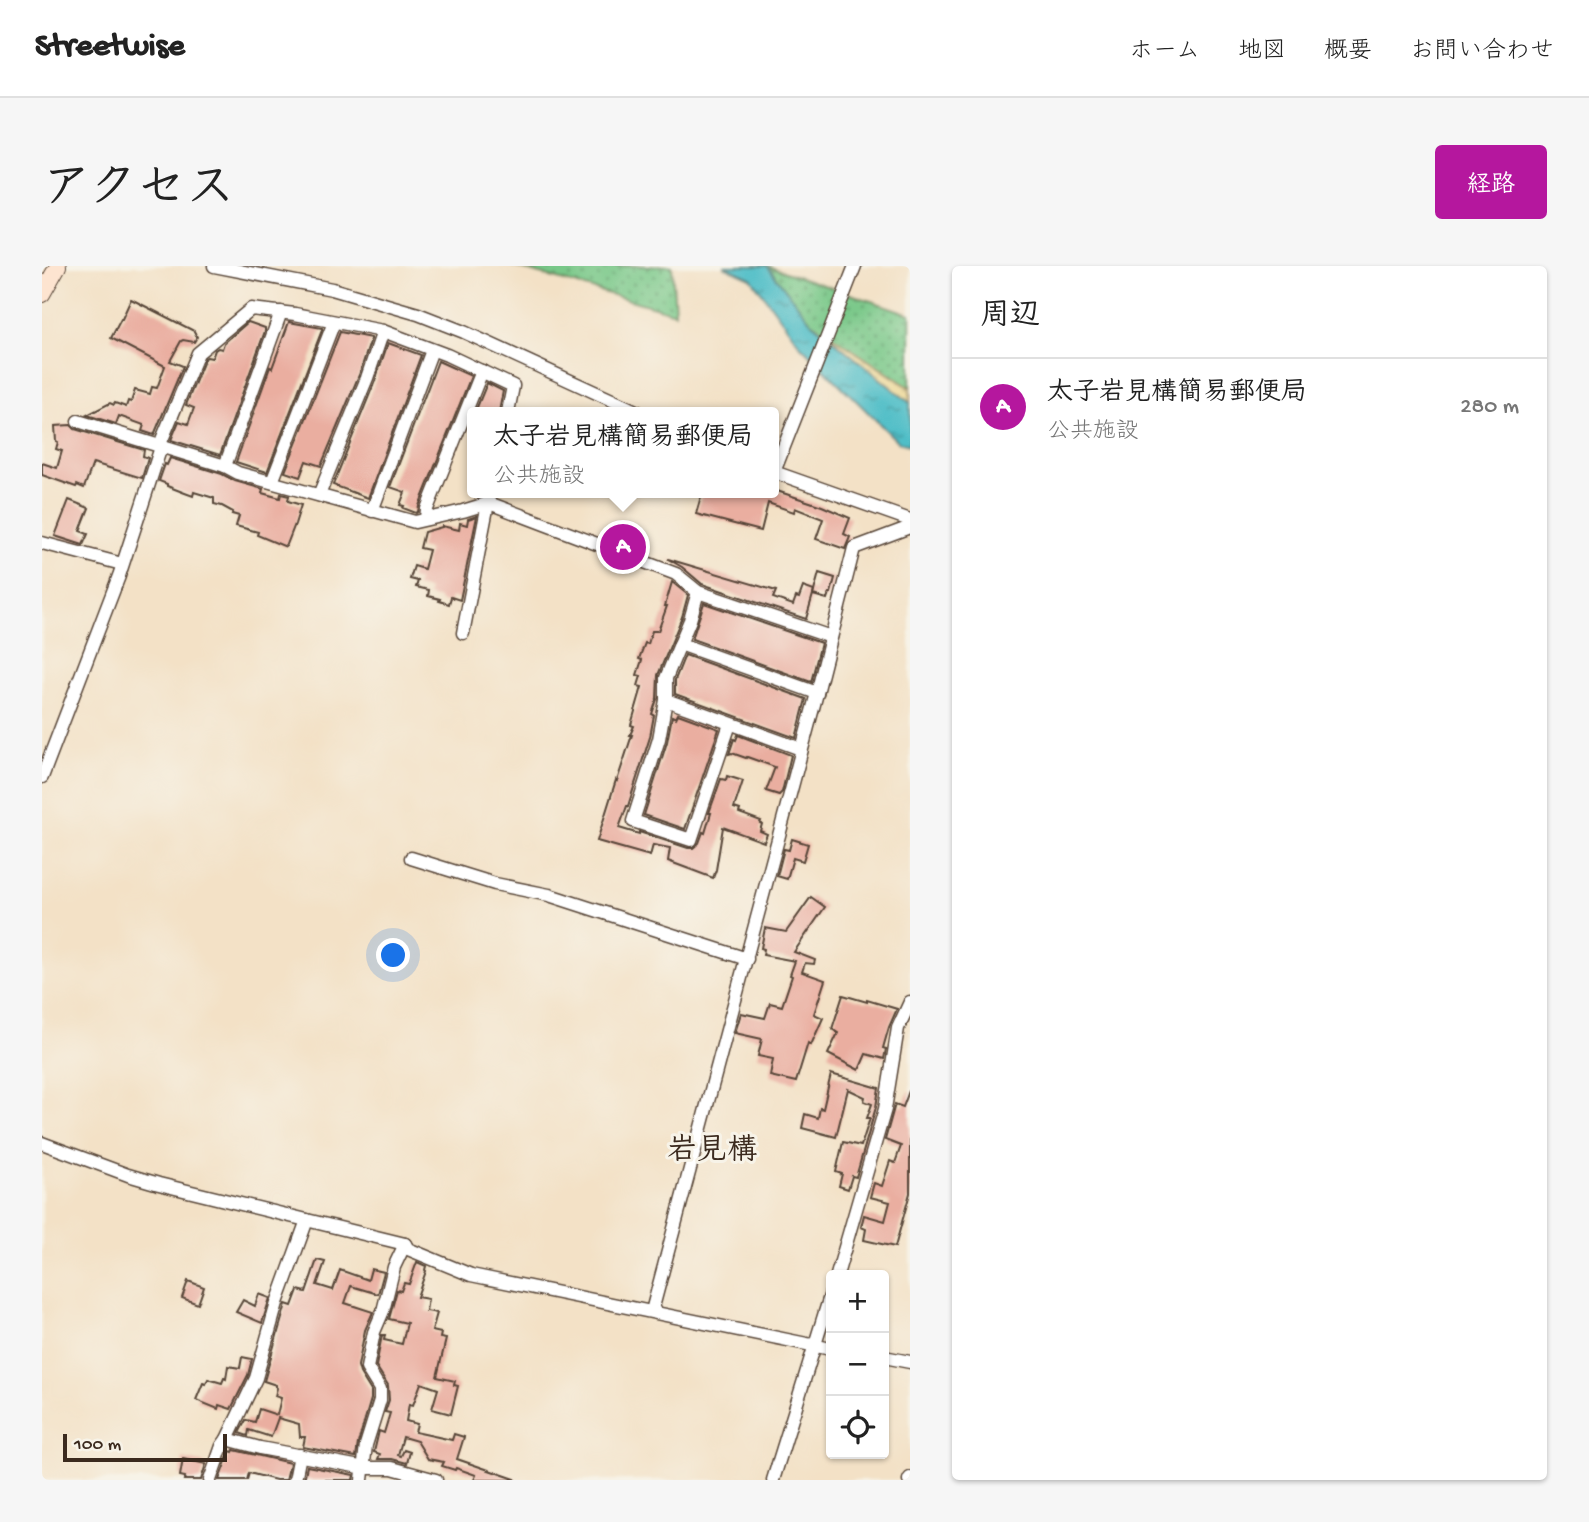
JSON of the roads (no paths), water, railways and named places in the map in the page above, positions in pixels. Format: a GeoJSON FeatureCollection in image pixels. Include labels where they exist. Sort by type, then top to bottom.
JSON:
{"type":"FeatureCollection","features":[{"type":"Feature","properties":{"kind":"street"},"geometry":{"type":"LineString","coordinates":[[42,293],[58,266]]}},
{"type":"Feature","properties":{"kind":"street"},"geometry":{"type":"LineString","coordinates":[[214,266],[332,289],[418,314],[464,332],[627,407]]}},
{"type":"Feature","properties":{"kind":"street"},"geometry":{"type":"LineString","coordinates":[[779,459],[855,266]]}},
{"type":"Feature","properties":{"kind":"street"},"geometry":{"type":"LineString","coordinates":[[42,777],[122,564],[161,442],[198,353],[251,309],[383,331],[513,386],[510,407]]}},
{"type":"Feature","properties":{"kind":"street"},"geometry":{"type":"LineString","coordinates":[[225,466],[281,312]]}},
{"type":"Feature","properties":{"kind":"street"},"geometry":{"type":"LineString","coordinates":[[272,482],[334,322]]}},
{"type":"Feature","properties":{"kind":"street"},"geometry":{"type":"LineString","coordinates":[[318,495],[383,331]]}},
{"type":"Feature","properties":{"kind":"street"},"geometry":{"type":"LineString","coordinates":[[372,511],[432,350]]}},
{"type":"Feature","properties":{"kind":"street"},"geometry":{"type":"LineString","coordinates":[[468,407],[482,371]]}},
{"type":"Feature","properties":{"kind":"street"},"geometry":{"type":"LineString","coordinates":[[426,519],[427,509],[467,409]]}},
{"type":"Feature","properties":{"kind":"street"},"geometry":{"type":"LineString","coordinates":[[78,421],[225,466],[238,473],[415,522],[463,512],[490,498],[676,574],[698,592],[831,637]]}},
{"type":"Feature","properties":{"kind":"street"},"geometry":{"type":"LineString","coordinates":[[779,474],[910,520]]}},
{"type":"Feature","properties":{"kind":"street"},"geometry":{"type":"LineString","coordinates":[[463,633],[490,498]]}},
{"type":"Feature","properties":{"kind":"street"},"geometry":{"type":"LineString","coordinates":[[652,1311],[854,548],[910,527]]}},
{"type":"Feature","properties":{"kind":"street"},"geometry":{"type":"LineString","coordinates":[[42,543],[122,564]]}},
{"type":"Feature","properties":{"kind":"street"},"geometry":{"type":"LineString","coordinates":[[698,592],[690,620],[666,678],[666,700],[659,739],[632,821],[691,840],[730,724]]}},
{"type":"Feature","properties":{"kind":"street"},"geometry":{"type":"LineString","coordinates":[[680,644],[817,693]]}},
{"type":"Feature","properties":{"kind":"street"},"geometry":{"type":"LineString","coordinates":[[666,700],[802,749]]}},
{"type":"Feature","properties":{"kind":"street"},"geometry":{"type":"LineString","coordinates":[[411,858],[495,884],[549,895],[747,959]]}},
{"type":"Feature","properties":{"kind":"street"},"geometry":{"type":"LineString","coordinates":[[838,1270],[885,1109],[898,1028],[910,1002]]}},
{"type":"Feature","properties":{"kind":"street"},"geometry":{"type":"LineString","coordinates":[[42,1143],[159,1184],[405,1244],[408,1250],[471,1275],[826,1348]]}},
{"type":"Feature","properties":{"kind":"street"},"geometry":{"type":"LineString","coordinates":[[210,1480],[222,1447],[256,1378],[277,1303],[307,1220]]}},
{"type":"Feature","properties":{"kind":"street"},"geometry":{"type":"LineString","coordinates":[[364,1474],[366,1445],[380,1400],[380,1389],[367,1368],[374,1332],[383,1311],[394,1267],[405,1244]]}},
{"type":"Feature","properties":{"kind":"street"},"geometry":{"type":"LineString","coordinates":[[773,1480],[826,1309]]}},
{"type":"Feature","properties":{"kind":"street"},"geometry":{"type":"LineString","coordinates":[[889,1358],[910,1362]]}},
{"type":"Feature","properties":{"kind":"street"},"geometry":{"type":"LineString","coordinates":[[227,1440],[300,1455],[364,1474],[392,1468],[436,1480]]}},
{"type":"Feature","properties":{"kind":"street"},"geometry":{"type":"LineString","coordinates":[[295,1480],[300,1455]]}},
{"type":"Feature","properties":{"kind":"water"},"geometry":{"type":"Polygon","coordinates":[[[724,266],[767,266],[812,323],[910,403],[910,445],[898,442],[801,346],[751,278],[724,266]]]}},
{"type":"Feature","properties":{"kind":"place","name":"太子岩見構簡易郵便局"},"geometry":{"type":"Point","coordinates":[623,547]}},
{"type":"Feature","properties":{"kind":"district","name":"岩見構"},"geometry":{"type":"Point","coordinates":[712,1152]}}]}
